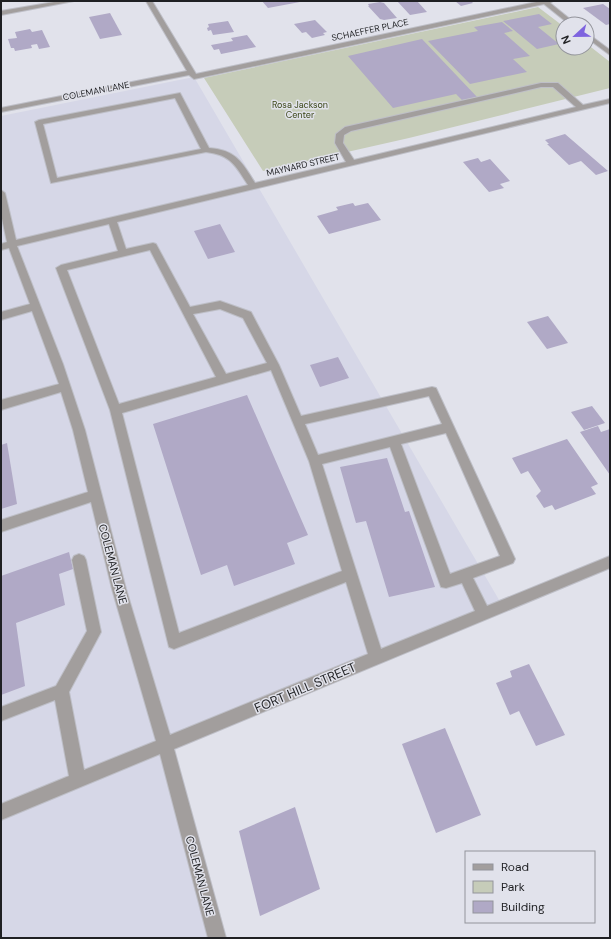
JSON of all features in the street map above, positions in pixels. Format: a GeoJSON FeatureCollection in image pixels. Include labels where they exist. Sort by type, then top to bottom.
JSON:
{"type":"FeatureCollection","features":[{"type":"Feature","properties":{"kind":"street"},"geometry":{"type":"LineString","coordinates":[[1,13],[71,1]]}},
{"type":"Feature","properties":{"kind":"street"},"geometry":{"type":"LineString","coordinates":[[149,1],[193,74]]}},
{"type":"Feature","properties":{"kind":"street"},"geometry":{"type":"LineString","coordinates":[[546,1],[564,16]]}},
{"type":"Feature","properties":{"kind":"street","name":"SCHAEFFER PLACE"},"geometry":{"type":"LineString","coordinates":[[193,74],[546,1]]}},
{"type":"Feature","properties":{"kind":"street"},"geometry":{"type":"LineString","coordinates":[[595,41],[610,52]]}},
{"type":"Feature","properties":{"kind":"street","name":"COLEMAN LANE"},"geometry":{"type":"LineString","coordinates":[[1,110],[193,74]]}},
{"type":"Feature","properties":{"kind":"street"},"geometry":{"type":"LineString","coordinates":[[352,164],[339,143],[340,134],[348,130],[541,85],[554,85],[582,108]]}},
{"type":"Feature","properties":{"kind":"street"},"geometry":{"type":"LineString","coordinates":[[206,150],[178,95],[39,122],[54,181],[206,150],[221,150],[234,158],[253,188]]}},
{"type":"Feature","properties":{"kind":"street","name":"MAYNARD STREET"},"geometry":{"type":"LineString","coordinates":[[6,238],[112,221],[610,101]]}},
{"type":"Feature","properties":{"kind":"street","name":"COLEMAN LANE"},"geometry":{"type":"LineString","coordinates":[[1,193],[6,238],[36,306],[79,430],[118,589],[165,745],[217,938]]}},
{"type":"Feature","properties":{"kind":"street"},"geometry":{"type":"LineString","coordinates":[[112,221],[123,253]]}},
{"type":"Feature","properties":{"kind":"street"},"geometry":{"type":"LineString","coordinates":[[223,380],[152,246],[61,268],[116,410],[174,642],[350,574]]}},
{"type":"Feature","properties":{"kind":"street"},"geometry":{"type":"LineString","coordinates":[[187,311],[220,305],[247,315],[274,365],[316,461],[376,657]]}},
{"type":"Feature","properties":{"kind":"street"},"geometry":{"type":"LineString","coordinates":[[1,316],[36,306]]}},
{"type":"Feature","properties":{"kind":"street"},"geometry":{"type":"LineString","coordinates":[[116,410],[274,365]]}},
{"type":"Feature","properties":{"kind":"street"},"geometry":{"type":"LineString","coordinates":[[1,405],[65,387]]}},
{"type":"Feature","properties":{"kind":"street"},"geometry":{"type":"LineString","coordinates":[[298,421],[432,391],[508,559],[446,582],[394,441]]}},
{"type":"Feature","properties":{"kind":"street"},"geometry":{"type":"LineString","coordinates":[[316,461],[449,427]]}},
{"type":"Feature","properties":{"kind":"street"},"geometry":{"type":"LineString","coordinates":[[1,526],[95,495]]}},
{"type":"Feature","properties":{"kind":"street"},"geometry":{"type":"LineString","coordinates":[[1,714],[61,691],[94,632],[78,560]]}},
{"type":"Feature","properties":{"kind":"street","name":"FORT HILL STREET"},"geometry":{"type":"LineString","coordinates":[[1,812],[610,562]]}},
{"type":"Feature","properties":{"kind":"street"},"geometry":{"type":"LineString","coordinates":[[465,575],[483,613]]}},
{"type":"Feature","properties":{"kind":"street"},"geometry":{"type":"LineString","coordinates":[[61,691],[78,781]]}},
{"type":"Feature","properties":{"kind":"shaded area"},"geometry":{"type":"Polygon","coordinates":[[[194,77],[502,605],[165,745],[217,938],[1,938],[1,116],[194,77]]]}},
{"type":"Feature","properties":{"kind":"green space","name":"Rosa Jackson Center"},"geometry":{"type":"Polygon","coordinates":[[[538,7],[555,20],[555,56],[595,56],[595,50],[610,62],[610,88],[409,138],[263,171],[204,78],[538,7]]]}},
{"type":"Feature","properties":{"kind":"building"},"geometry":{"type":"Polygon","coordinates":[[[262,1],[300,1],[300,2],[268,8],[262,1]]]}},
{"type":"Feature","properties":{"kind":"building"},"geometry":{"type":"Polygon","coordinates":[[[397,1],[417,1],[427,12],[410,15],[397,1]]]}},
{"type":"Feature","properties":{"kind":"building"},"geometry":{"type":"Polygon","coordinates":[[[455,1],[471,1],[473,3],[461,6],[455,1]]]}},
{"type":"Feature","properties":{"kind":"building"},"geometry":{"type":"Polygon","coordinates":[[[380,2],[384,3],[397,18],[384,20],[380,19],[368,6],[368,4],[380,2]]]}},
{"type":"Feature","properties":{"kind":"building"},"geometry":{"type":"Polygon","coordinates":[[[603,4],[610,9],[610,24],[606,25],[583,8],[603,4]]]}},
{"type":"Feature","properties":{"kind":"building"},"geometry":{"type":"Polygon","coordinates":[[[110,13],[122,35],[100,39],[89,17],[110,13]]]}},
{"type":"Feature","properties":{"kind":"building"},"geometry":{"type":"Polygon","coordinates":[[[539,14],[552,24],[538,27],[555,41],[555,45],[537,49],[503,21],[539,14]]]}},
{"type":"Feature","properties":{"kind":"building"},"geometry":{"type":"Polygon","coordinates":[[[315,20],[327,32],[323,33],[325,35],[312,38],[306,32],[302,33],[294,24],[315,20]]]}},
{"type":"Feature","properties":{"kind":"building"},"geometry":{"type":"Polygon","coordinates":[[[228,21],[234,32],[213,35],[211,30],[208,31],[208,24],[228,21]]]}},
{"type":"Feature","properties":{"kind":"building"},"geometry":{"type":"Polygon","coordinates":[[[502,22],[513,31],[504,33],[530,56],[513,59],[527,72],[470,84],[428,41],[478,31],[474,27],[502,22]]]}},
{"type":"Feature","properties":{"kind":"building"},"geometry":{"type":"Polygon","coordinates":[[[30,29],[32,32],[42,30],[50,47],[39,49],[37,44],[31,45],[32,48],[15,51],[14,48],[11,48],[8,39],[17,38],[15,32],[30,29]]]}},
{"type":"Feature","properties":{"kind":"building"},"geometry":{"type":"Polygon","coordinates":[[[247,35],[256,47],[221,54],[219,49],[214,50],[211,45],[233,41],[231,38],[247,35]]]}},
{"type":"Feature","properties":{"kind":"building"},"geometry":{"type":"Polygon","coordinates":[[[422,39],[477,97],[462,100],[456,94],[393,108],[348,56],[422,39]]]}},
{"type":"Feature","properties":{"kind":"building"},"geometry":{"type":"Polygon","coordinates":[[[565,134],[608,171],[596,175],[581,161],[569,165],[547,144],[549,144],[545,140],[565,134]]]}},
{"type":"Feature","properties":{"kind":"building"},"geometry":{"type":"Polygon","coordinates":[[[478,158],[481,162],[490,159],[510,181],[500,184],[504,188],[489,192],[463,162],[478,158]]]}},
{"type":"Feature","properties":{"kind":"building"},"geometry":{"type":"Polygon","coordinates":[[[353,203],[355,206],[368,203],[381,220],[329,234],[317,216],[338,210],[336,207],[353,203]]]}},
{"type":"Feature","properties":{"kind":"building"},"geometry":{"type":"Polygon","coordinates":[[[220,224],[235,252],[208,259],[194,231],[220,224]]]}},
{"type":"Feature","properties":{"kind":"building"},"geometry":{"type":"Polygon","coordinates":[[[548,316],[568,343],[547,349],[527,322],[548,316]]]}},
{"type":"Feature","properties":{"kind":"building"},"geometry":{"type":"Polygon","coordinates":[[[338,357],[349,378],[320,387],[310,365],[338,357]]]}},
{"type":"Feature","properties":{"kind":"building"},"geometry":{"type":"Polygon","coordinates":[[[247,395],[308,535],[287,543],[295,564],[234,586],[227,565],[201,575],[153,424],[247,395]]]}},
{"type":"Feature","properties":{"kind":"building"},"geometry":{"type":"Polygon","coordinates":[[[592,406],[605,423],[584,430],[571,412],[592,406]]]}},
{"type":"Feature","properties":{"kind":"building"},"geometry":{"type":"Polygon","coordinates":[[[598,426],[601,432],[610,429],[610,475],[580,432],[598,426]]]}},
{"type":"Feature","properties":{"kind":"building"},"geometry":{"type":"Polygon","coordinates":[[[567,439],[598,484],[591,487],[596,494],[555,510],[552,505],[544,508],[536,496],[541,491],[528,471],[521,474],[512,458],[567,439]]]}},
{"type":"Feature","properties":{"kind":"building"},"geometry":{"type":"Polygon","coordinates":[[[7,443],[17,504],[1,509],[1,445],[7,443]]]}},
{"type":"Feature","properties":{"kind":"building"},"geometry":{"type":"Polygon","coordinates":[[[387,458],[405,512],[409,511],[435,587],[389,597],[366,521],[356,523],[340,467],[387,458]]]}},
{"type":"Feature","properties":{"kind":"building"},"geometry":{"type":"Polygon","coordinates":[[[69,552],[73,569],[59,574],[65,605],[16,623],[25,686],[1,695],[1,576],[69,552]]]}},
{"type":"Feature","properties":{"kind":"building"},"geometry":{"type":"Polygon","coordinates":[[[529,664],[565,735],[536,746],[519,711],[510,715],[496,683],[512,677],[510,671],[529,664]]]}},
{"type":"Feature","properties":{"kind":"building"},"geometry":{"type":"Polygon","coordinates":[[[445,728],[481,815],[436,833],[402,744],[445,728]]]}},
{"type":"Feature","properties":{"kind":"building"},"geometry":{"type":"Polygon","coordinates":[[[295,807],[320,889],[260,916],[239,831],[295,807]]]}}]}
